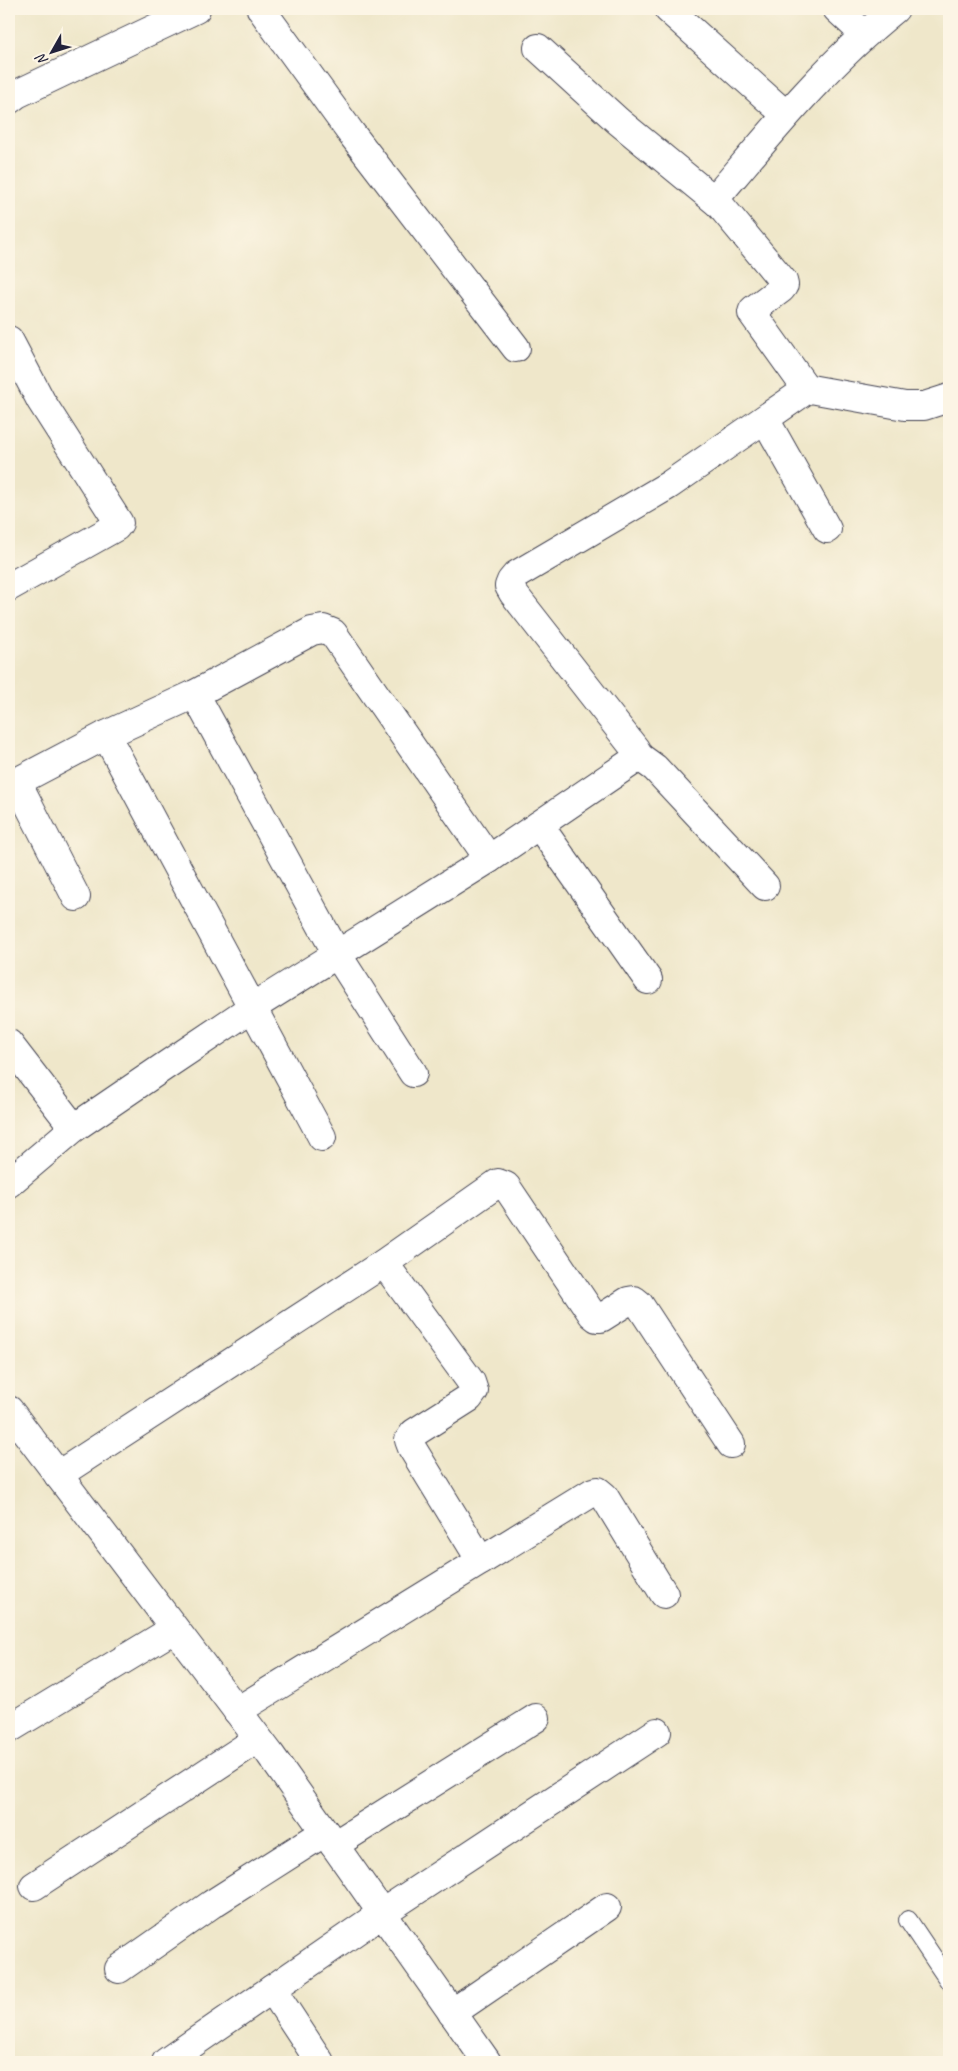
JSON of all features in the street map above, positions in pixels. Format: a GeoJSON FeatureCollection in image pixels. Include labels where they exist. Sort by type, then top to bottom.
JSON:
{"type":"FeatureCollection","features":[{"type":"Feature","properties":{"kind":"street"},"geometry":{"type":"LineString","coordinates":[[11,93],[196,9]]}},
{"type":"Feature","properties":{"kind":"street"},"geometry":{"type":"LineString","coordinates":[[261,9],[351,133],[516,348]]}},
{"type":"Feature","properties":{"kind":"street"},"geometry":{"type":"LineString","coordinates":[[668,9],[786,115]]}},
{"type":"Feature","properties":{"kind":"street"},"geometry":{"type":"LineString","coordinates":[[837,9],[864,34]]}},
{"type":"Feature","properties":{"kind":"street"},"geometry":{"type":"LineString","coordinates":[[719,204],[717,199],[719,194],[786,115],[864,34],[895,9]]}},
{"type":"Feature","properties":{"kind":"street"},"geometry":{"type":"LineString","coordinates":[[538,48],[618,121],[719,204],[783,281],[784,285],[781,289],[753,310],[752,313],[805,388],[905,406],[924,406],[949,398]]}},
{"type":"Feature","properties":{"kind":"street"},"geometry":{"type":"LineString","coordinates":[[9,340],[41,401],[119,522],[116,527],[9,587]]}},
{"type":"Feature","properties":{"kind":"street"},"geometry":{"type":"LineString","coordinates":[[765,886],[655,768],[637,755],[636,750],[509,586],[510,581],[516,575],[669,485],[802,392],[805,388]]}},
{"type":"Feature","properties":{"kind":"street"},"geometry":{"type":"LineString","coordinates":[[765,418],[827,529]]}},
{"type":"Feature","properties":{"kind":"street"},"geometry":{"type":"LineString","coordinates":[[76,897],[13,784],[106,735],[195,694],[312,631],[323,629],[333,633],[489,859]]}},
{"type":"Feature","properties":{"kind":"street"},"geometry":{"type":"LineString","coordinates":[[195,694],[337,954],[413,1073]]}},
{"type":"Feature","properties":{"kind":"street"},"geometry":{"type":"LineString","coordinates":[[106,735],[322,1137]]}},
{"type":"Feature","properties":{"kind":"street"},"geometry":{"type":"LineString","coordinates":[[9,1183],[74,1128],[253,1007],[489,859],[636,759],[637,755]]}},
{"type":"Feature","properties":{"kind":"street"},"geometry":{"type":"LineString","coordinates":[[539,825],[648,980]]}},
{"type":"Feature","properties":{"kind":"street"},"geometry":{"type":"LineString","coordinates":[[9,1044],[74,1128]]}},
{"type":"Feature","properties":{"kind":"street"},"geometry":{"type":"LineString","coordinates":[[58,1475],[384,1263],[498,1183],[506,1186],[592,1314],[597,1318],[601,1318],[628,1301],[634,1300],[639,1304],[731,1444]]}},
{"type":"Feature","properties":{"kind":"street"},"geometry":{"type":"LineString","coordinates":[[384,1263],[471,1382],[474,1391],[469,1398],[414,1433],[409,1440],[412,1448],[481,1561]]}},
{"type":"Feature","properties":{"kind":"street"},"geometry":{"type":"LineString","coordinates":[[9,1410],[258,1739],[488,2062]]}},
{"type":"Feature","properties":{"kind":"street"},"geometry":{"type":"LineString","coordinates":[[237,1711],[593,1492],[598,1491],[604,1496],[664,1594]]}},
{"type":"Feature","properties":{"kind":"street"},"geometry":{"type":"LineString","coordinates":[[9,1729],[174,1629]]}},
{"type":"Feature","properties":{"kind":"street"},"geometry":{"type":"LineString","coordinates":[[119,1969],[212,1904],[329,1839],[536,1718]]}},
{"type":"Feature","properties":{"kind":"street"},"geometry":{"type":"LineString","coordinates":[[166,2062],[382,1913],[657,1732]]}},
{"type":"Feature","properties":{"kind":"street"},"geometry":{"type":"LineString","coordinates":[[34,1886],[258,1739]]}},
{"type":"Feature","properties":{"kind":"street"},"geometry":{"type":"LineString","coordinates":[[452,2013],[607,1907]]}},
{"type":"Feature","properties":{"kind":"street"},"geometry":{"type":"LineString","coordinates":[[272,1989],[320,2062]]}},
{"type":"Feature","properties":{"kind":"lane"},"geometry":{"type":"LineString","coordinates":[[908,1920],[949,1981]]}}]}
